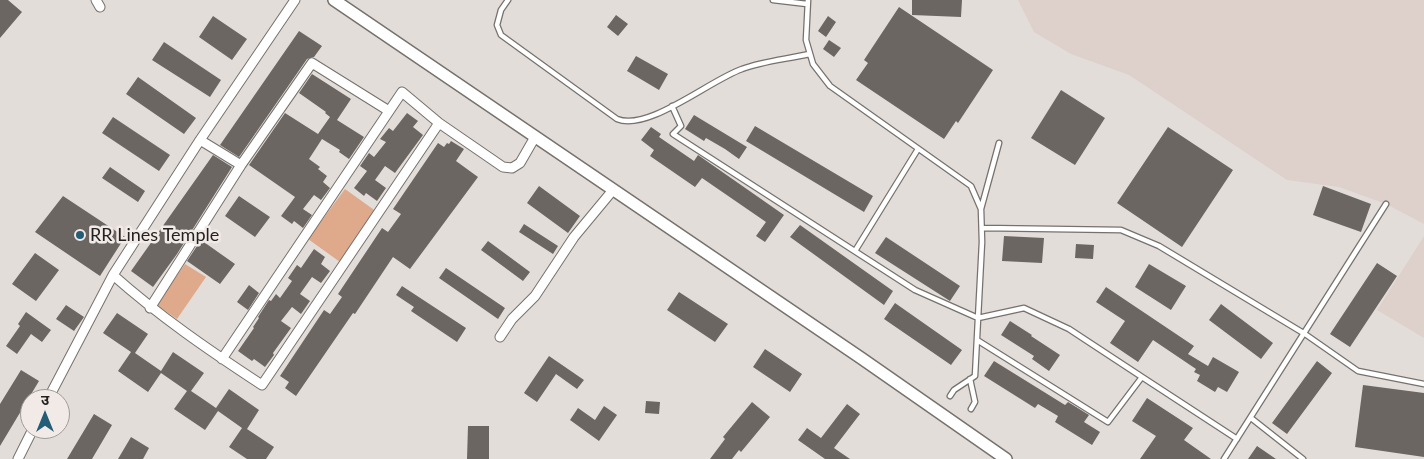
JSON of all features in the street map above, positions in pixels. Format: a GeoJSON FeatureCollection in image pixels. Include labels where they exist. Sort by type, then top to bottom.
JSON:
{"type":"FeatureCollection","features":[{"type":"Feature","properties":{"kind":"street"},"geometry":{"type":"LineString","coordinates":[[53,389],[112,275],[200,140],[296,0]]}},
{"type":"Feature","properties":{"kind":"street"},"geometry":{"type":"LineString","coordinates":[[334,0],[1006,459]]}},
{"type":"Feature","properties":{"kind":"street"},"geometry":{"type":"LineString","coordinates":[[150,308],[241,165],[312,63],[389,111]]}},
{"type":"Feature","properties":{"kind":"street"},"geometry":{"type":"LineString","coordinates":[[222,359],[402,92],[439,123],[503,166],[512,168],[520,163],[536,137]]}},
{"type":"Feature","properties":{"kind":"street"},"geometry":{"type":"LineString","coordinates":[[112,275],[150,308],[222,359],[262,384],[439,123]]}},
{"type":"Feature","properties":{"kind":"street"},"geometry":{"type":"LineString","coordinates":[[200,140],[241,165]]}},
{"type":"Feature","properties":{"kind":"street"},"geometry":{"type":"LineString","coordinates":[[500,337],[512,320],[535,296],[574,238],[613,190]]}},
{"type":"Feature","properties":{"kind":"street"},"geometry":{"type":"LineString","coordinates":[[18,459],[28,439]]}},
{"type":"Feature","properties":{"kind":"lane"},"geometry":{"type":"LineString","coordinates":[[508,0],[501,10],[496,25],[502,35],[617,119],[624,122],[655,116],[721,78],[743,68],[810,54]]}},
{"type":"Feature","properties":{"kind":"lane"},"geometry":{"type":"LineString","coordinates":[[773,0],[808,2],[806,40],[813,64],[830,86],[971,186],[981,209]]}},
{"type":"Feature","properties":{"kind":"lane"},"geometry":{"type":"LineString","coordinates":[[672,106],[682,126],[673,134],[915,290],[978,318],[1024,308],[1069,329],[1237,439]]}},
{"type":"Feature","properties":{"kind":"lane"},"geometry":{"type":"LineString","coordinates":[[950,396],[954,390],[975,376],[982,228],[981,209],[998,142]]}},
{"type":"Feature","properties":{"kind":"lane"},"geometry":{"type":"LineString","coordinates":[[855,251],[918,149]]}},
{"type":"Feature","properties":{"kind":"lane"},"geometry":{"type":"LineString","coordinates":[[1224,459],[1386,204]]}},
{"type":"Feature","properties":{"kind":"lane"},"geometry":{"type":"LineString","coordinates":[[982,228],[1121,230],[1159,246],[1305,334],[1358,371],[1424,384]]}},
{"type":"Feature","properties":{"kind":"lane"},"geometry":{"type":"LineString","coordinates":[[977,340],[1108,422],[1142,378]]}},
{"type":"Feature","properties":{"kind":"lane"},"geometry":{"type":"LineString","coordinates":[[970,379],[975,402],[971,409]]}},
{"type":"Feature","properties":{"kind":"lane"},"geometry":{"type":"LineString","coordinates":[[1251,418],[1303,459]]}},
{"type":"Feature","properties":{"kind":"shaded area"},"geometry":{"type":"Polygon","coordinates":[[[1018,0],[1424,0],[1424,224],[1386,204],[1339,187],[1287,180],[1129,75],[1071,54],[1034,32],[1018,0]]]}},
{"type":"Feature","properties":{"kind":"shaded area"},"geometry":{"type":"Polygon","coordinates":[[[345,189],[377,212],[340,262],[308,239],[345,189]]]}},
{"type":"Feature","properties":{"kind":"shaded area"},"geometry":{"type":"Polygon","coordinates":[[[1424,236],[1424,338],[1377,310],[1424,236]]]}},
{"type":"Feature","properties":{"kind":"shaded area"},"geometry":{"type":"Polygon","coordinates":[[[185,264],[206,277],[177,319],[157,305],[185,264]]]}},
{"type":"Feature","properties":{"kind":"building"},"geometry":{"type":"Polygon","coordinates":[[[0,0],[8,0],[22,12],[0,38],[0,0]]]}},
{"type":"Feature","properties":{"kind":"building"},"geometry":{"type":"Polygon","coordinates":[[[912,0],[962,0],[961,17],[912,15],[912,0]]]}},
{"type":"Feature","properties":{"kind":"building"},"geometry":{"type":"Polygon","coordinates":[[[899,7],[993,70],[958,123],[956,121],[944,139],[856,80],[868,63],[864,60],[899,7]]]}},
{"type":"Feature","properties":{"kind":"building"},"geometry":{"type":"Polygon","coordinates":[[[616,15],[628,24],[618,36],[607,27],[616,15]]]}},
{"type":"Feature","properties":{"kind":"building"},"geometry":{"type":"Polygon","coordinates":[[[213,16],[247,39],[232,60],[199,37],[213,16]]]}},
{"type":"Feature","properties":{"kind":"building"},"geometry":{"type":"Polygon","coordinates":[[[828,16],[836,22],[826,37],[818,31],[828,16]]]}},
{"type":"Feature","properties":{"kind":"building"},"geometry":{"type":"Polygon","coordinates":[[[299,31],[322,46],[314,57],[307,59],[239,157],[220,145],[299,31]]]}},
{"type":"Feature","properties":{"kind":"building"},"geometry":{"type":"Polygon","coordinates":[[[829,40],[841,48],[834,57],[823,49],[829,40]]]}},
{"type":"Feature","properties":{"kind":"building"},"geometry":{"type":"Polygon","coordinates":[[[164,42],[221,80],[210,97],[152,60],[164,42]]]}},
{"type":"Feature","properties":{"kind":"building"},"geometry":{"type":"Polygon","coordinates":[[[636,56],[668,74],[659,90],[627,71],[636,56]]]}},
{"type":"Feature","properties":{"kind":"building"},"geometry":{"type":"Polygon","coordinates":[[[312,74],[351,99],[337,120],[364,137],[349,159],[339,152],[340,150],[322,139],[309,159],[320,167],[318,169],[327,176],[323,182],[330,188],[321,200],[314,195],[303,209],[312,215],[303,228],[294,221],[292,224],[281,216],[295,197],[249,165],[285,113],[318,134],[330,117],[326,112],[299,93],[312,74]]]}},
{"type":"Feature","properties":{"kind":"building"},"geometry":{"type":"Polygon","coordinates":[[[138,77],[196,118],[184,134],[126,94],[138,77]]]}},
{"type":"Feature","properties":{"kind":"building"},"geometry":{"type":"Polygon","coordinates":[[[1061,90],[1105,118],[1075,165],[1031,138],[1061,90]]]}},
{"type":"Feature","properties":{"kind":"building"},"geometry":{"type":"Polygon","coordinates":[[[407,113],[418,121],[413,127],[423,135],[395,173],[385,166],[375,180],[386,188],[377,201],[366,193],[364,196],[354,188],[367,171],[360,166],[369,153],[374,157],[386,142],[380,139],[389,128],[393,131],[407,113]]]}},
{"type":"Feature","properties":{"kind":"building"},"geometry":{"type":"Polygon","coordinates":[[[694,115],[747,147],[739,159],[706,138],[704,141],[685,129],[694,115]]]}},
{"type":"Feature","properties":{"kind":"building"},"geometry":{"type":"Polygon","coordinates":[[[113,117],[170,155],[159,171],[102,133],[113,117]]]}},
{"type":"Feature","properties":{"kind":"building"},"geometry":{"type":"Polygon","coordinates":[[[755,126],[873,196],[864,212],[746,141],[755,126]]]}},
{"type":"Feature","properties":{"kind":"building"},"geometry":{"type":"Polygon","coordinates":[[[651,127],[661,134],[659,137],[694,161],[698,155],[784,215],[765,242],[756,236],[766,222],[702,178],[695,187],[650,156],[654,150],[641,140],[651,127]]]}},
{"type":"Feature","properties":{"kind":"building"},"geometry":{"type":"Polygon","coordinates":[[[1168,127],[1233,170],[1182,247],[1117,203],[1168,127]]]}},
{"type":"Feature","properties":{"kind":"building"},"geometry":{"type":"Polygon","coordinates":[[[451,141],[464,149],[456,161],[478,177],[410,269],[393,257],[296,396],[285,388],[289,382],[280,376],[324,310],[330,314],[342,297],[338,294],[382,228],[388,232],[401,214],[393,209],[438,143],[444,147],[451,141]]]}},
{"type":"Feature","properties":{"kind":"building"},"geometry":{"type":"Polygon","coordinates":[[[213,155],[232,167],[177,254],[153,287],[131,271],[213,155]]]}},
{"type":"Feature","properties":{"kind":"building"},"geometry":{"type":"Polygon","coordinates":[[[110,167],[145,191],[138,202],[102,178],[110,167]]]}},
{"type":"Feature","properties":{"kind":"building"},"geometry":{"type":"Polygon","coordinates":[[[539,186],[580,216],[568,233],[527,203],[539,186]]]}},
{"type":"Feature","properties":{"kind":"building"},"geometry":{"type":"Polygon","coordinates":[[[1323,186],[1371,204],[1361,232],[1313,215],[1323,186]]]}},
{"type":"Feature","properties":{"kind":"building","name":"RR Lines Temple"},"geometry":{"type":"Polygon","coordinates":[[[63,196],[125,237],[100,276],[35,232],[63,196]]]}},
{"type":"Feature","properties":{"kind":"building"},"geometry":{"type":"Polygon","coordinates":[[[239,196],[270,217],[255,237],[225,216],[239,196]]]}},
{"type":"Feature","properties":{"kind":"building"},"geometry":{"type":"Polygon","coordinates":[[[524,224],[558,246],[553,254],[519,232],[524,224]]]}},
{"type":"Feature","properties":{"kind":"building"},"geometry":{"type":"Polygon","coordinates":[[[800,225],[893,291],[884,305],[790,237],[800,225]]]}},
{"type":"Feature","properties":{"kind":"building"},"geometry":{"type":"Polygon","coordinates":[[[1004,236],[1044,238],[1042,263],[1002,261],[1004,236]]]}},
{"type":"Feature","properties":{"kind":"building"},"geometry":{"type":"Polygon","coordinates":[[[886,237],[960,286],[950,301],[875,253],[886,237]]]}},
{"type":"Feature","properties":{"kind":"building"},"geometry":{"type":"Polygon","coordinates":[[[201,240],[235,264],[220,284],[187,261],[201,240]]]}},
{"type":"Feature","properties":{"kind":"building"},"geometry":{"type":"Polygon","coordinates":[[[488,241],[530,272],[523,281],[481,250],[488,241]]]}},
{"type":"Feature","properties":{"kind":"building"},"geometry":{"type":"Polygon","coordinates":[[[1076,244],[1094,245],[1093,259],[1075,258],[1076,244]]]}},
{"type":"Feature","properties":{"kind":"building"},"geometry":{"type":"Polygon","coordinates":[[[314,249],[325,257],[321,264],[330,271],[321,283],[312,277],[300,294],[310,301],[301,314],[292,307],[281,321],[291,328],[265,367],[254,359],[252,361],[238,351],[254,328],[258,317],[269,300],[271,301],[276,294],[280,298],[292,281],[288,278],[297,265],[301,268],[314,249]]]}},
{"type":"Feature","properties":{"kind":"building"},"geometry":{"type":"Polygon","coordinates":[[[35,253],[59,270],[36,301],[12,284],[35,253]]]}},
{"type":"Feature","properties":{"kind":"building"},"geometry":{"type":"Polygon","coordinates":[[[1377,263],[1397,276],[1350,347],[1330,334],[1377,263]]]}},
{"type":"Feature","properties":{"kind":"building"},"geometry":{"type":"Polygon","coordinates":[[[1149,264],[1186,286],[1171,310],[1135,287],[1149,264]]]}},
{"type":"Feature","properties":{"kind":"building"},"geometry":{"type":"Polygon","coordinates":[[[446,268],[505,308],[498,319],[439,278],[446,268]]]}},
{"type":"Feature","properties":{"kind":"building"},"geometry":{"type":"Polygon","coordinates":[[[249,285],[259,293],[248,310],[237,302],[249,285]]]}},
{"type":"Feature","properties":{"kind":"building"},"geometry":{"type":"Polygon","coordinates":[[[402,286],[466,328],[457,342],[411,311],[414,307],[396,295],[402,286]]]}},
{"type":"Feature","properties":{"kind":"building"},"geometry":{"type":"Polygon","coordinates":[[[1106,287],[1194,346],[1188,354],[1208,366],[1213,357],[1239,372],[1227,392],[1218,387],[1215,392],[1197,381],[1200,375],[1194,372],[1196,369],[1153,340],[1138,362],[1110,343],[1125,321],[1096,302],[1106,287]]]}},
{"type":"Feature","properties":{"kind":"building"},"geometry":{"type":"Polygon","coordinates":[[[679,292],[728,324],[715,342],[667,310],[679,292]]]}},
{"type":"Feature","properties":{"kind":"building"},"geometry":{"type":"Polygon","coordinates":[[[895,303],[962,350],[951,365],[884,319],[895,303]]]}},
{"type":"Feature","properties":{"kind":"building"},"geometry":{"type":"Polygon","coordinates":[[[1221,304],[1273,343],[1261,359],[1209,320],[1221,304]]]}},
{"type":"Feature","properties":{"kind":"building"},"geometry":{"type":"Polygon","coordinates":[[[66,305],[84,317],[74,331],[56,319],[66,305]]]}},
{"type":"Feature","properties":{"kind":"building"},"geometry":{"type":"Polygon","coordinates":[[[26,312],[51,330],[42,342],[31,334],[17,354],[6,346],[20,326],[18,324],[26,312]]]}},
{"type":"Feature","properties":{"kind":"building"},"geometry":{"type":"Polygon","coordinates":[[[117,313],[148,334],[135,353],[161,371],[173,352],[204,373],[191,391],[216,408],[229,389],[259,410],[247,429],[274,447],[266,459],[247,459],[229,447],[242,428],[218,411],[205,430],[174,409],[187,391],[161,373],[148,392],[118,371],[131,352],[103,333],[117,313]]]}},
{"type":"Feature","properties":{"kind":"building"},"geometry":{"type":"Polygon","coordinates":[[[1010,321],[1060,355],[1049,371],[1032,359],[1034,356],[1001,335],[1010,321]]]}},
{"type":"Feature","properties":{"kind":"building"},"geometry":{"type":"Polygon","coordinates":[[[765,349],[802,374],[790,392],[753,367],[765,349]]]}},
{"type":"Feature","properties":{"kind":"building"},"geometry":{"type":"Polygon","coordinates":[[[549,356],[584,380],[577,389],[556,374],[537,402],[524,393],[549,356]]]}},
{"type":"Feature","properties":{"kind":"building"},"geometry":{"type":"Polygon","coordinates":[[[994,361],[1065,405],[1068,402],[1089,415],[1084,422],[1100,432],[1092,445],[1055,422],[1058,416],[1038,404],[1035,408],[984,376],[994,361]]]}},
{"type":"Feature","properties":{"kind":"building"},"geometry":{"type":"Polygon","coordinates":[[[1317,361],[1332,373],[1287,434],[1272,423],[1317,361]]]}},
{"type":"Feature","properties":{"kind":"building"},"geometry":{"type":"Polygon","coordinates":[[[21,370],[39,381],[34,389],[20,389],[20,413],[0,446],[0,404],[21,370]]]}},
{"type":"Feature","properties":{"kind":"building"},"geometry":{"type":"Polygon","coordinates":[[[1363,385],[1424,393],[1424,457],[1355,447],[1363,385]]]}},
{"type":"Feature","properties":{"kind":"building"},"geometry":{"type":"Polygon","coordinates":[[[1147,398],[1193,428],[1184,440],[1211,459],[1140,459],[1156,436],[1132,421],[1147,398]]]}},
{"type":"Feature","properties":{"kind":"building"},"geometry":{"type":"Polygon","coordinates":[[[646,401],[660,402],[659,414],[645,413],[646,401]]]}},
{"type":"Feature","properties":{"kind":"building"},"geometry":{"type":"Polygon","coordinates":[[[752,402],[770,417],[741,452],[739,450],[732,459],[710,459],[725,439],[723,437],[752,402]]]}},
{"type":"Feature","properties":{"kind":"building"},"geometry":{"type":"Polygon","coordinates":[[[847,404],[860,414],[834,448],[850,459],[825,459],[798,440],[807,428],[821,438],[847,404]]]}},
{"type":"Feature","properties":{"kind":"building"},"geometry":{"type":"Polygon","coordinates":[[[604,406],[617,415],[599,441],[570,420],[578,408],[595,420],[604,406]]]}},
{"type":"Feature","properties":{"kind":"building"},"geometry":{"type":"Polygon","coordinates":[[[94,414],[112,425],[92,459],[67,459],[94,414]]]}},
{"type":"Feature","properties":{"kind":"building"},"geometry":{"type":"Polygon","coordinates":[[[468,426],[489,426],[489,459],[467,459],[468,426]]]}},
{"type":"Feature","properties":{"kind":"building"},"geometry":{"type":"Polygon","coordinates":[[[131,437],[149,448],[143,459],[118,459],[131,437]]]}},
{"type":"Feature","properties":{"kind":"building"},"geometry":{"type":"Polygon","coordinates":[[[1257,446],[1276,459],[1248,459],[1257,446]]]}},
{"type":"Feature","properties":{"kind":"place","name":"RR Lines Temple"},"geometry":{"type":"Point","coordinates":[80,235]}}]}
